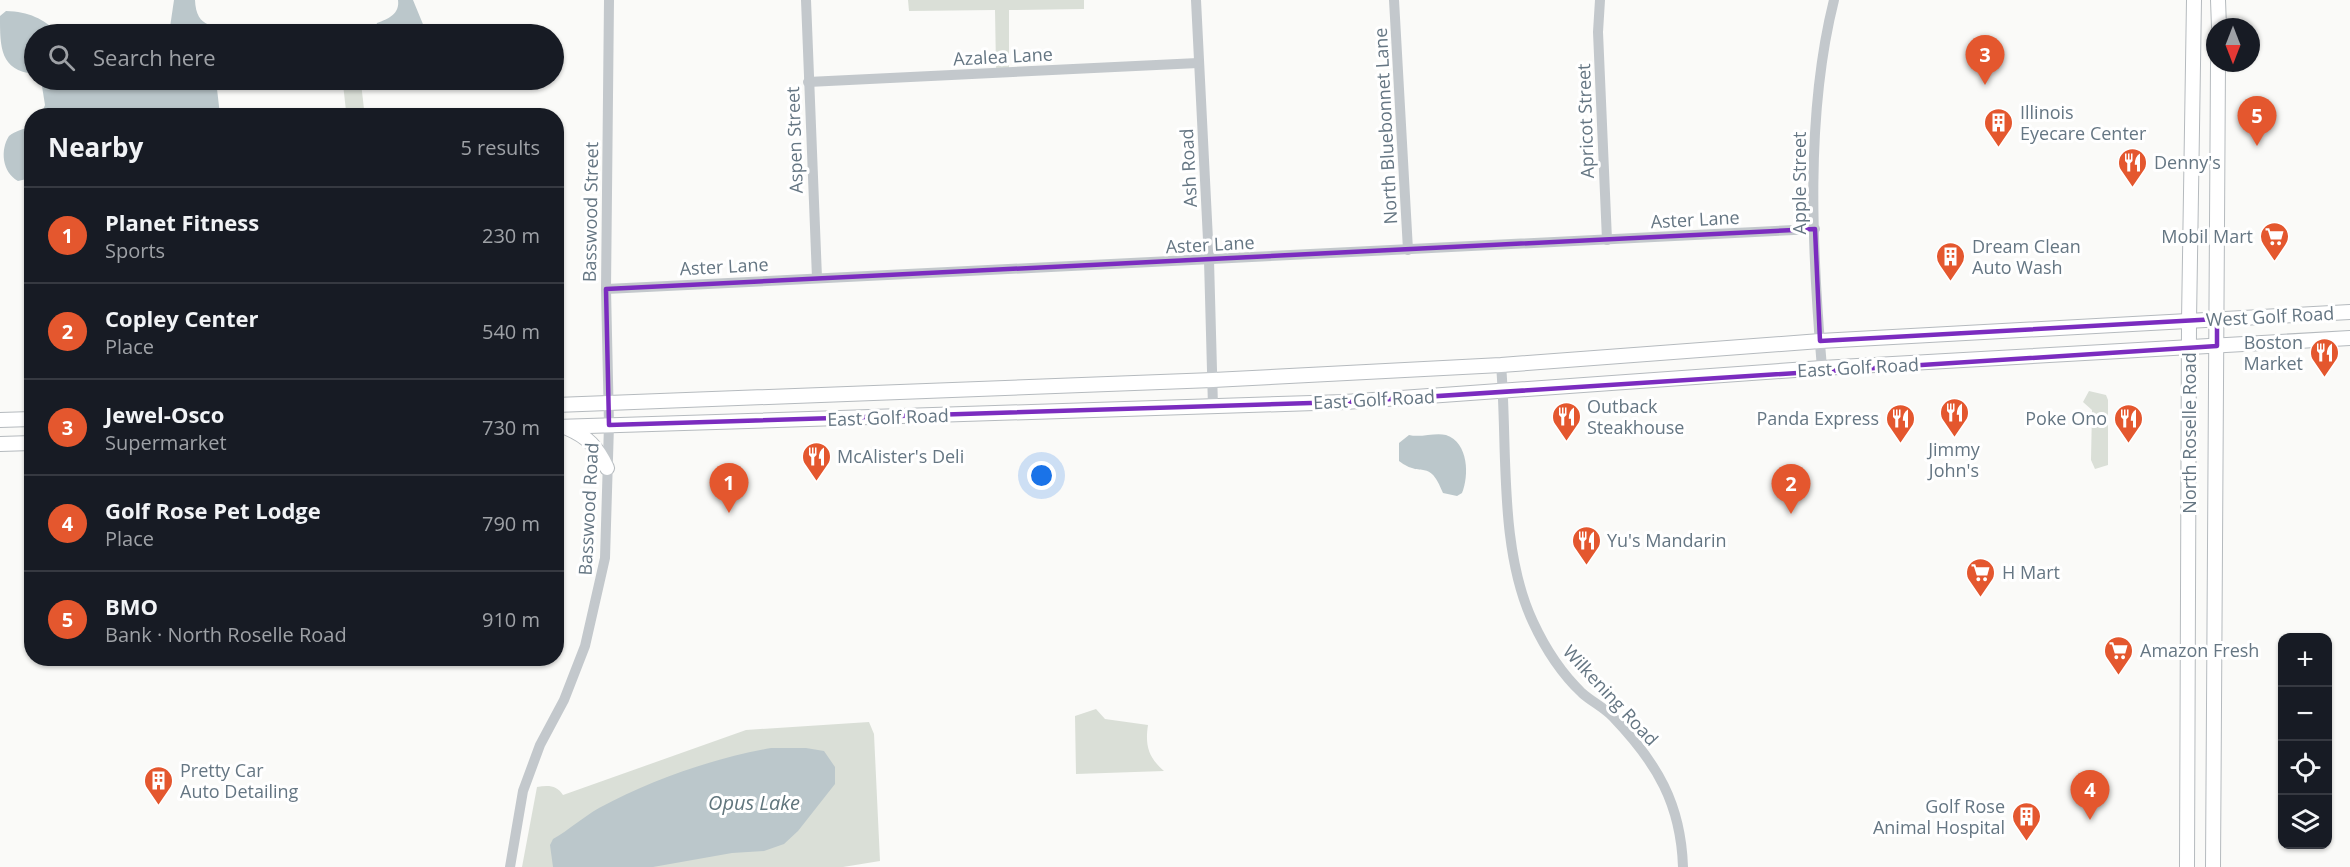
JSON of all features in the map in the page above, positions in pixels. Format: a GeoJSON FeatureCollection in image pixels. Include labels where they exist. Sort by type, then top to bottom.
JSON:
{"type":"FeatureCollection","features":[{"type":"Feature","properties":{"kind":"main road","name":"North Roselle Road"},"geometry":{"type":"LineString","coordinates":[[2187,867],[2189,321],[2194,0]]}},
{"type":"Feature","properties":{"kind":"main road"},"geometry":{"type":"LineString","coordinates":[[2218,0],[2218,18]]}},
{"type":"Feature","properties":{"kind":"main road","name":"North Roselle Road"},"geometry":{"type":"LineString","coordinates":[[2213,867],[2218,72]]}},
{"type":"Feature","properties":{"kind":"main road","name":"West Golf Road"},"geometry":{"type":"LineString","coordinates":[[2189,321],[2350,312]]}},
{"type":"Feature","properties":{"kind":"main road","name":"East Golf Road"},"geometry":{"type":"LineString","coordinates":[[564,405],[1213,380],[1501,365],[1820,341],[2189,321]]}},
{"type":"Feature","properties":{"kind":"main road","name":"West Golf Road"},"geometry":{"type":"LineString","coordinates":[[2190,348],[2350,338]]}},
{"type":"Feature","properties":{"kind":"main road","name":"East Golf Road"},"geometry":{"type":"LineString","coordinates":[[564,427],[1345,402],[1822,368],[2190,348]]}},
{"type":"Feature","properties":{"kind":"main road"},"geometry":{"type":"LineString","coordinates":[[0,420],[24,419]]}},
{"type":"Feature","properties":{"kind":"main road"},"geometry":{"type":"LineString","coordinates":[[564,429],[591,441],[598,448],[608,468]]}},
{"type":"Feature","properties":{"kind":"main road"},"geometry":{"type":"LineString","coordinates":[[0,444],[24,443]]}},
{"type":"Feature","properties":{"kind":"street","name":"Basswood Street"},"geometry":{"type":"LineString","coordinates":[[609,0],[606,289],[609,425]]}},
{"type":"Feature","properties":{"kind":"street","name":"Aspen Street"},"geometry":{"type":"LineString","coordinates":[[806,0],[817,278]]}},
{"type":"Feature","properties":{"kind":"street","name":"Ash Road"},"geometry":{"type":"LineString","coordinates":[[1196,0],[1209,260],[1213,407]]}},
{"type":"Feature","properties":{"kind":"street","name":"North Bluebonnet Lane"},"geometry":{"type":"LineString","coordinates":[[1394,0],[1408,250]]}},
{"type":"Feature","properties":{"kind":"street","name":"Apricot Street"},"geometry":{"type":"LineString","coordinates":[[1600,0],[1598,32],[1607,240]]}},
{"type":"Feature","properties":{"kind":"street","name":"Apple Street"},"geometry":{"type":"LineString","coordinates":[[1822,368],[1815,229],[1816,106],[1825,36],[1834,0]]}},
{"type":"Feature","properties":{"kind":"street","name":"Azalea Lane"},"geometry":{"type":"LineString","coordinates":[[808,82],[1198,63]]}},
{"type":"Feature","properties":{"kind":"street","name":"Aster Lane"},"geometry":{"type":"LineString","coordinates":[[606,289],[1815,229]]}},
{"type":"Feature","properties":{"kind":"street","name":"Wilkening Road"},"geometry":{"type":"LineString","coordinates":[[1501,365],[1509,521],[1517,571],[1531,619],[1551,656],[1582,692],[1613,717],[1662,779],[1674,807],[1682,837],[1683,867]]}},
{"type":"Feature","properties":{"kind":"street","name":"Basswood Road"},"geometry":{"type":"LineString","coordinates":[[510,867],[523,791],[540,745],[564,700],[585,646],[597,598],[605,558],[609,425]]}},
{"type":"Feature","properties":{"kind":"highlighted area"},"geometry":{"type":"Polygon","coordinates":[[[1815,229],[1820,341],[2217,319],[2217,346],[1345,402],[609,425],[606,289],[1815,229]]]}},
{"type":"Feature","properties":{"kind":"shaded area"},"geometry":{"type":"Polygon","coordinates":[[[908,0],[1084,0],[1084,9],[1009,10],[1009,68],[996,68],[995,10],[909,11],[908,0]]]}},
{"type":"Feature","properties":{"kind":"shaded area"},"geometry":{"type":"Polygon","coordinates":[[[344,90],[362,90],[364,108],[346,108],[344,90]]]}},
{"type":"Feature","properties":{"kind":"shaded area"},"geometry":{"type":"Polygon","coordinates":[[[2089,391],[2106,395],[2108,400],[2108,465],[2095,469],[2091,460],[2092,410],[2083,402],[2089,391]]]}},
{"type":"Feature","properties":{"kind":"shaded area"},"geometry":{"type":"Polygon","coordinates":[[[1096,709],[1105,719],[1148,725],[1147,739],[1151,756],[1164,771],[1076,774],[1075,716],[1096,709]]]}},
{"type":"Feature","properties":{"kind":"shaded area"},"geometry":{"type":"Polygon","coordinates":[[[869,722],[874,734],[880,861],[843,867],[522,867],[537,787],[552,786],[563,795],[746,730],[869,722]]]}},
{"type":"Feature","properties":{"kind":"water"},"geometry":{"type":"Polygon","coordinates":[[[174,0],[195,0],[199,16],[208,24],[170,24],[174,0]]]}},
{"type":"Feature","properties":{"kind":"water"},"geometry":{"type":"Polygon","coordinates":[[[398,0],[413,0],[423,24],[377,24],[389,18],[398,5],[398,0]]]}},
{"type":"Feature","properties":{"kind":"water"},"geometry":{"type":"Polygon","coordinates":[[[6,11],[22,13],[47,24],[24,24],[24,72],[14,68],[4,56],[0,16],[6,11]]]}},
{"type":"Feature","properties":{"kind":"water"},"geometry":{"type":"Polygon","coordinates":[[[43,90],[217,90],[219,108],[44,108],[43,90]]]}},
{"type":"Feature","properties":{"kind":"water"},"geometry":{"type":"Polygon","coordinates":[[[24,128],[24,180],[18,181],[9,172],[4,160],[6,142],[9,136],[24,128]]]}},
{"type":"Feature","properties":{"kind":"water"},"geometry":{"type":"Polygon","coordinates":[[[1437,434],[1454,439],[1463,452],[1465,461],[1466,478],[1462,493],[1457,496],[1443,493],[1438,482],[1429,472],[1414,469],[1399,461],[1399,443],[1409,435],[1437,434]]]}},
{"type":"Feature","properties":{"kind":"water","name":"Opus Lake"},"geometry":{"type":"Polygon","coordinates":[[[771,748],[806,748],[824,751],[835,767],[835,784],[798,831],[784,844],[764,851],[732,853],[653,867],[553,867],[550,845],[553,839],[599,808],[683,771],[771,748]]]}},
{"type":"Feature","properties":{"kind":"place","name":"Jewel-Osco"},"geometry":{"type":"Point","coordinates":[1985,85]}},
{"type":"Feature","properties":{"kind":"place","name":"BMO"},"geometry":{"type":"Point","coordinates":[2257,146]}},
{"type":"Feature","properties":{"kind":"place","name":"Illinois Eyecare Center"},"geometry":{"type":"Point","coordinates":[1999,148]}},
{"type":"Feature","properties":{"kind":"place","name":"Denny's"},"geometry":{"type":"Point","coordinates":[2133,188]}},
{"type":"Feature","properties":{"kind":"place","name":"Mobil Mart"},"geometry":{"type":"Point","coordinates":[2274,262]}},
{"type":"Feature","properties":{"kind":"place","name":"Dream Clean Auto Wash"},"geometry":{"type":"Point","coordinates":[1951,282]}},
{"type":"Feature","properties":{"kind":"place","name":"Boston Market"},"geometry":{"type":"Point","coordinates":[2324,378]}},
{"type":"Feature","properties":{"kind":"place","name":"Jimmy John's"},"geometry":{"type":"Point","coordinates":[1954,438]}},
{"type":"Feature","properties":{"kind":"place","name":"Outback Steakhouse"},"geometry":{"type":"Point","coordinates":[1566,442]}},
{"type":"Feature","properties":{"kind":"place","name":"Panda Express"},"geometry":{"type":"Point","coordinates":[1900,444]}},
{"type":"Feature","properties":{"kind":"place","name":"Poke Ono"},"geometry":{"type":"Point","coordinates":[2128,444]}},
{"type":"Feature","properties":{"kind":"place","name":"McAlister's Deli"},"geometry":{"type":"Point","coordinates":[816,482]}},
{"type":"Feature","properties":{"kind":"place","name":"Planet Fitness"},"geometry":{"type":"Point","coordinates":[729,513]}},
{"type":"Feature","properties":{"kind":"place","name":"Copley Center"},"geometry":{"type":"Point","coordinates":[1791,514]}},
{"type":"Feature","properties":{"kind":"place","name":"Yu's Mandarin"},"geometry":{"type":"Point","coordinates":[1586,566]}},
{"type":"Feature","properties":{"kind":"place","name":"H Mart"},"geometry":{"type":"Point","coordinates":[1981,598]}},
{"type":"Feature","properties":{"kind":"place","name":"Amazon Fresh"},"geometry":{"type":"Point","coordinates":[2119,676]}},
{"type":"Feature","properties":{"kind":"place","name":"Pretty Car Auto Detailing"},"geometry":{"type":"Point","coordinates":[159,806]}},
{"type":"Feature","properties":{"kind":"place","name":"Golf Rose Pet Lodge"},"geometry":{"type":"Point","coordinates":[2090,820]}},
{"type":"Feature","properties":{"kind":"place","name":"Golf Rose Animal Hospital"},"geometry":{"type":"Point","coordinates":[2026,842]}}]}
